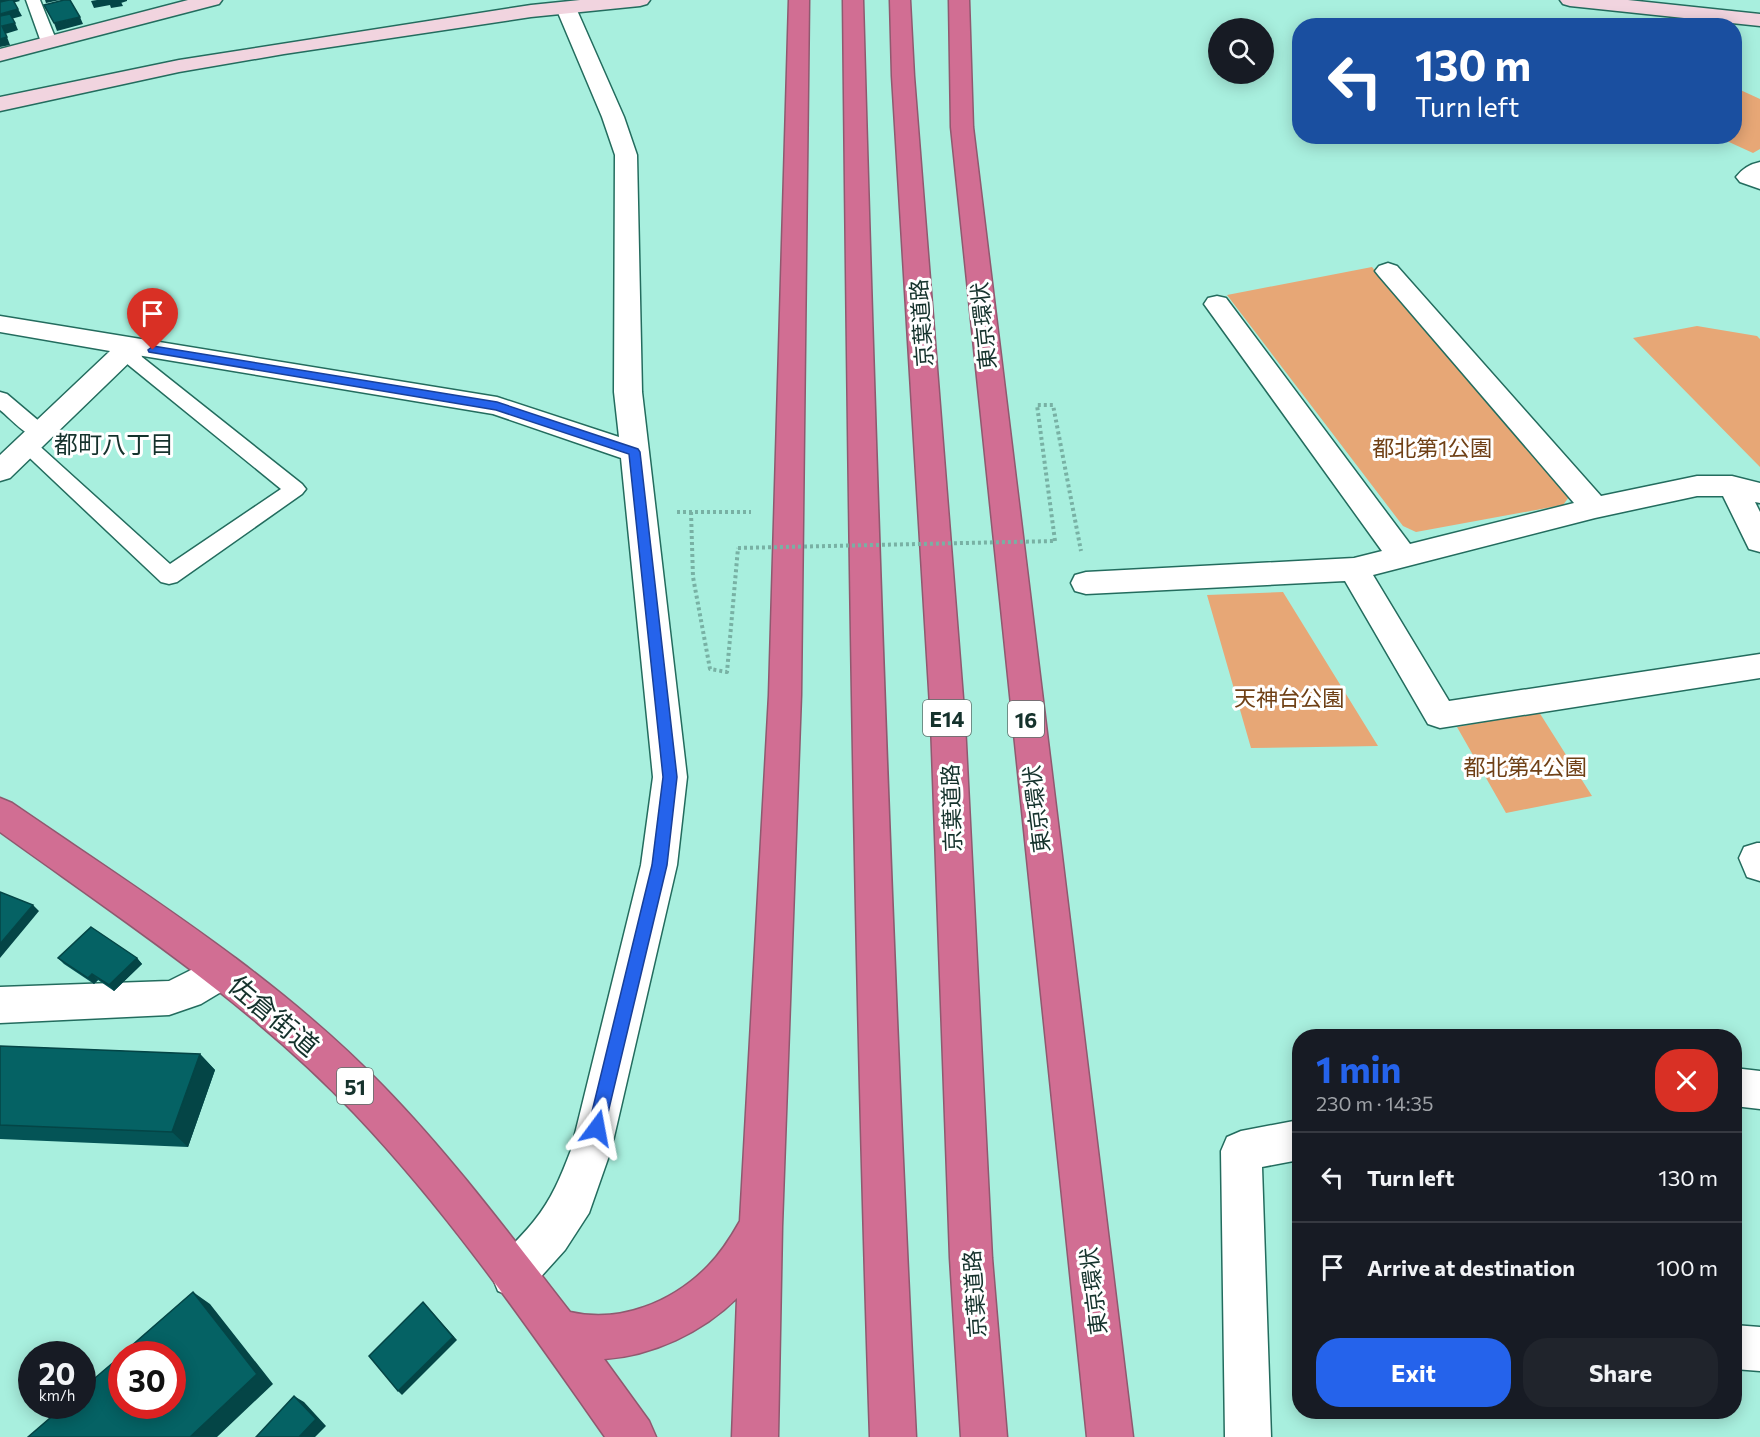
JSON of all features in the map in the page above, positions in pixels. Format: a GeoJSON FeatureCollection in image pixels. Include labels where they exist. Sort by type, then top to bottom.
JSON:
{"type":"FeatureCollection","features":[{"type":"Feature","properties":{"kind":"highway"},"geometry":{"type":"LineString","coordinates":[[755,1437],[761,1227],[785,695],[799,0]]}},
{"type":"Feature","properties":{"kind":"highway"},"geometry":{"type":"LineString","coordinates":[[853,0],[855,174],[885,1246],[893,1437]]}},
{"type":"Feature","properties":{"kind":"highway","name":"京葉道路"},"geometry":{"type":"LineString","coordinates":[[900,0],[903,76],[948,723],[971,1258],[984,1437]]}},
{"type":"Feature","properties":{"kind":"highway","name":"東京環状"},"geometry":{"type":"LineString","coordinates":[[959,0],[962,127],[1110,1437]]}},
{"type":"Feature","properties":{"kind":"highway","name":"佐倉街道"},"geometry":{"type":"LineString","coordinates":[[0,813],[223,971],[305,1040],[369,1100],[433,1172],[557,1331],[633,1437]]}},
{"type":"Feature","properties":{"kind":"highway"},"geometry":{"type":"LineString","coordinates":[[557,1331],[591,1338],[631,1333],[679,1316],[718,1287],[761,1227]]}},
{"type":"Feature","properties":{"kind":"street"},"geometry":{"type":"LineString","coordinates":[[0,55],[212,0]]}},
{"type":"Feature","properties":{"kind":"street"},"geometry":{"type":"LineString","coordinates":[[0,104],[179,66],[284,48],[566,4],[640,0]]}},
{"type":"Feature","properties":{"kind":"street"},"geometry":{"type":"LineString","coordinates":[[1570,0],[1741,18]]}},
{"type":"Feature","properties":{"kind":"street"},"geometry":{"type":"LineString","coordinates":[[513,1275],[550,1235],[568,1207],[574,1197],[591,1150],[659,865],[670,777],[628,392],[626,155],[613,117],[566,4]]}},
{"type":"Feature","properties":{"kind":"street"},"geometry":{"type":"LineString","coordinates":[[1742,18],[1760,20]]}},
{"type":"Feature","properties":{"kind":"street"},"geometry":{"type":"LineString","coordinates":[[1760,169],[1748,177],[1760,182]]}},
{"type":"Feature","properties":{"kind":"street"},"geometry":{"type":"LineString","coordinates":[[1388,271],[1595,508]]}},
{"type":"Feature","properties":{"kind":"street"},"geometry":{"type":"LineString","coordinates":[[1217,304],[1403,557]]}},
{"type":"Feature","properties":{"kind":"street"},"geometry":{"type":"LineString","coordinates":[[0,324],[497,406],[634,452]]}},
{"type":"Feature","properties":{"kind":"street"},"geometry":{"type":"LineString","coordinates":[[0,471],[131,346]]}},
{"type":"Feature","properties":{"kind":"street"},"geometry":{"type":"LineString","coordinates":[[1084,569],[1354,569],[1595,508],[1698,486],[1746,490],[1760,541]]}},
{"type":"Feature","properties":{"kind":"street"},"geometry":{"type":"LineString","coordinates":[[1354,569],[1440,715],[1760,666]]}},
{"type":"Feature","properties":{"kind":"street"},"geometry":{"type":"LineString","coordinates":[[1760,858],[1757,858],[1760,866]]}},
{"type":"Feature","properties":{"kind":"street"},"geometry":{"type":"LineString","coordinates":[[0,1005],[169,998],[188,992],[223,971]]}},
{"type":"Feature","properties":{"kind":"street"},"geometry":{"type":"LineString","coordinates":[[1742,1088],[1760,1090]]}},
{"type":"Feature","properties":{"kind":"street"},"geometry":{"type":"LineString","coordinates":[[1248,1437],[1241,1151],[1292,1141]]}},
{"type":"Feature","properties":{"kind":"street"},"geometry":{"type":"LineString","coordinates":[[1742,1348],[1760,1350]]}},
{"type":"Feature","properties":{"kind":"lane"},"geometry":{"type":"LineString","coordinates":[[33,0],[49,42]]}},
{"type":"Feature","properties":{"kind":"lane"},"geometry":{"type":"LineString","coordinates":[[0,399],[33,439],[169,576],[295,489],[133,359],[131,346]]}},
{"type":"Feature","properties":{"kind":"path"},"geometry":{"type":"LineString","coordinates":[[691,512],[693,577],[710,669],[727,672],[738,548],[1055,541],[1036,405],[1053,405],[1084,569]]}},
{"type":"Feature","properties":{"kind":"path"},"geometry":{"type":"LineString","coordinates":[[667,512],[757,513]]}},
{"type":"Feature","properties":{"kind":"green space"},"geometry":{"type":"Polygon","coordinates":[[[1742,91],[1760,99],[1760,149],[1753,153],[1733,144],[1742,144],[1742,91]]]}},
{"type":"Feature","properties":{"kind":"green space","name":"都北第1公園"},"geometry":{"type":"Polygon","coordinates":[[[1372,267],[1569,497],[1563,505],[1416,532],[1403,526],[1227,295],[1372,267]]]}},
{"type":"Feature","properties":{"kind":"green space"},"geometry":{"type":"Polygon","coordinates":[[[1697,326],[1757,336],[1760,339],[1760,467],[1633,338],[1697,326]]]}},
{"type":"Feature","properties":{"kind":"green space","name":"天神台公園"},"geometry":{"type":"Polygon","coordinates":[[[1283,592],[1378,746],[1251,748],[1207,595],[1283,592]]]}},
{"type":"Feature","properties":{"kind":"green space","name":"都北第4公園"},"geometry":{"type":"Polygon","coordinates":[[[1539,712],[1592,796],[1506,813],[1457,727],[1539,712]]]}},
{"type":"Feature","properties":{"kind":"building"},"geometry":{"type":"Polygon","coordinates":[[[13,0],[18,9],[0,14],[0,2],[13,0]]]}},
{"type":"Feature","properties":{"kind":"building"},"geometry":{"type":"Polygon","coordinates":[[[70,0],[80,17],[54,23],[44,5],[70,0]]]}},
{"type":"Feature","properties":{"kind":"building"},"geometry":{"type":"Polygon","coordinates":[[[10,14],[15,23],[2,26],[7,37],[0,39],[0,16],[10,14]]]}},
{"type":"Feature","properties":{"kind":"building"},"geometry":{"type":"Polygon","coordinates":[[[0,892],[33,905],[0,944],[0,892]]]}},
{"type":"Feature","properties":{"kind":"building"},"geometry":{"type":"Polygon","coordinates":[[[91,927],[137,958],[109,985],[92,974],[88,978],[58,958],[91,927]]]}},
{"type":"Feature","properties":{"kind":"building"},"geometry":{"type":"Polygon","coordinates":[[[0,1046],[200,1054],[172,1132],[0,1125],[0,1046]]]}},
{"type":"Feature","properties":{"kind":"building"},"geometry":{"type":"Polygon","coordinates":[[[193,1292],[257,1374],[190,1437],[28,1437],[49,1419],[96,1419],[96,1377],[108,1367],[108,1419],[186,1419],[186,1341],[137,1341],[193,1292]]]}},
{"type":"Feature","properties":{"kind":"building"},"geometry":{"type":"Polygon","coordinates":[[[423,1302],[453,1337],[398,1391],[369,1356],[423,1302]]]}},
{"type":"Feature","properties":{"kind":"building"},"geometry":{"type":"Polygon","coordinates":[[[294,1396],[316,1419],[301,1437],[256,1437],[294,1396]]]}},
{"type":"Feature","properties":{"kind":"district","name":"都町八丁目"},"geometry":{"type":"Point","coordinates":[114,443]}},
{"type":"Feature","properties":{"kind":"route"},"geometry":{"type":"LineString","coordinates":[[153,350],[497,406],[634,452],[670,777],[659,865],[597,1128]]}}]}
